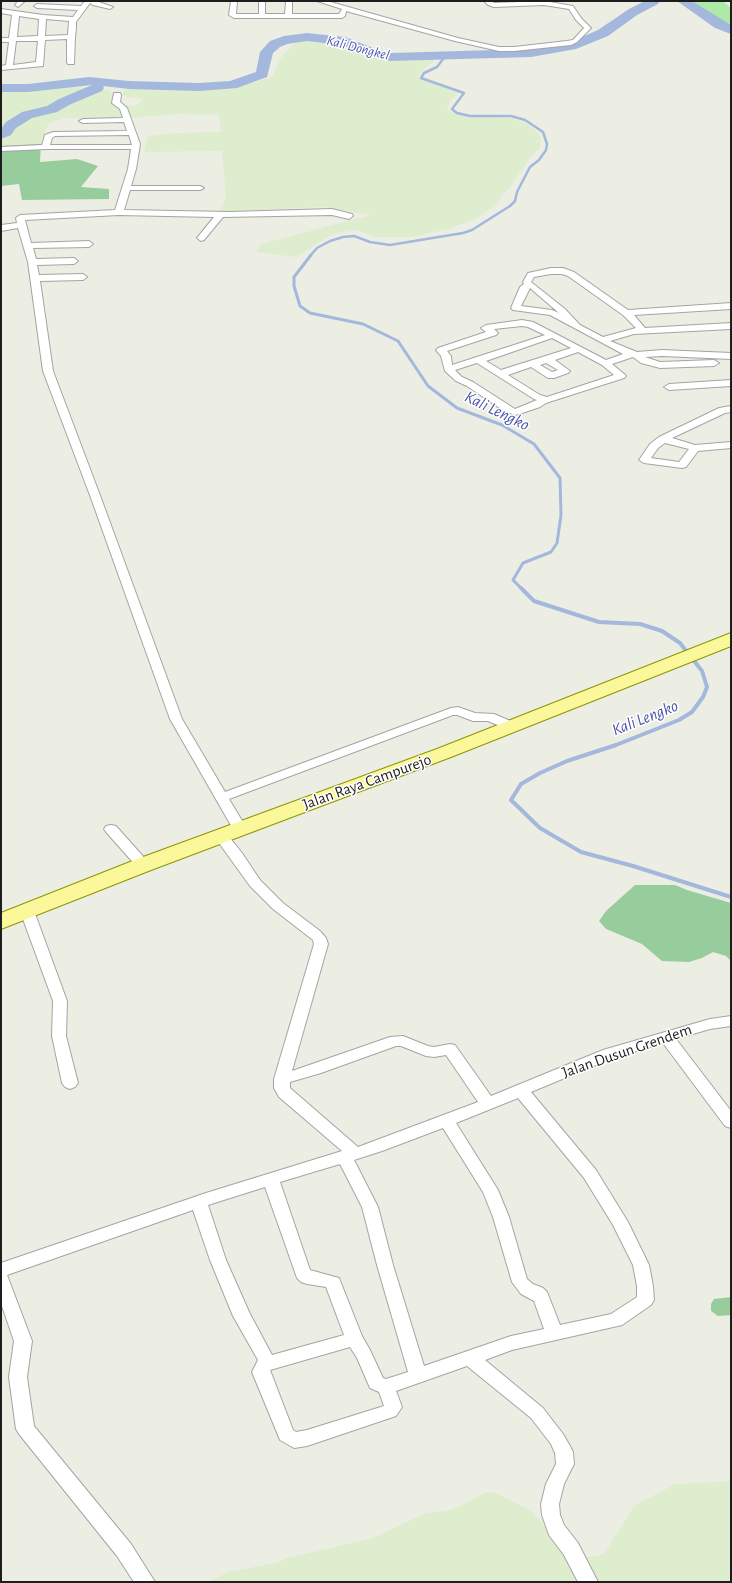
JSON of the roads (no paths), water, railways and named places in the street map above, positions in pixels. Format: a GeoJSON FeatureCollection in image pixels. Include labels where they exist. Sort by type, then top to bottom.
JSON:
{"type":"FeatureCollection","features":[{"type":"Feature","properties":{"kind":"main road","name":"Jalan Raya Campurejo"},"geometry":{"type":"LineString","coordinates":[[1,921],[144,865],[444,753],[731,639]]}},
{"type":"Feature","properties":{"kind":"street"},"geometry":{"type":"LineString","coordinates":[[72,62],[72,22],[88,1]]}},
{"type":"Feature","properties":{"kind":"street"},"geometry":{"type":"LineString","coordinates":[[92,1],[95,4],[110,7]]}},
{"type":"Feature","properties":{"kind":"street"},"geometry":{"type":"LineString","coordinates":[[234,1],[233,16],[342,16],[342,11]]}},
{"type":"Feature","properties":{"kind":"street"},"geometry":{"type":"LineString","coordinates":[[262,1],[262,16]]}},
{"type":"Feature","properties":{"kind":"street"},"geometry":{"type":"LineString","coordinates":[[288,16],[289,1]]}},
{"type":"Feature","properties":{"kind":"street"},"geometry":{"type":"LineString","coordinates":[[315,16],[317,1]]}},
{"type":"Feature","properties":{"kind":"street"},"geometry":{"type":"LineString","coordinates":[[320,1],[457,40],[499,48],[522,48],[568,43],[575,41],[588,28],[574,15],[571,7],[542,2],[494,5],[487,1]]}},
{"type":"Feature","properties":{"kind":"street"},"geometry":{"type":"LineString","coordinates":[[37,6],[82,8]]}},
{"type":"Feature","properties":{"kind":"street"},"geometry":{"type":"LineString","coordinates":[[1,11],[43,17],[74,19]]}},
{"type":"Feature","properties":{"kind":"street"},"geometry":{"type":"LineString","coordinates":[[9,68],[16,14]]}},
{"type":"Feature","properties":{"kind":"street"},"geometry":{"type":"LineString","coordinates":[[1,68],[40,64],[43,17]]}},
{"type":"Feature","properties":{"kind":"street"},"geometry":{"type":"LineString","coordinates":[[1,40],[71,37]]}},
{"type":"Feature","properties":{"kind":"street"},"geometry":{"type":"LineString","coordinates":[[117,95],[116,102],[123,108],[133,133],[135,147],[132,169],[119,212]]}},
{"type":"Feature","properties":{"kind":"street"},"geometry":{"type":"LineString","coordinates":[[83,121],[127,120]]}},
{"type":"Feature","properties":{"kind":"street"},"geometry":{"type":"LineString","coordinates":[[46,147],[48,137],[52,134],[133,133]]}},
{"type":"Feature","properties":{"kind":"street"},"geometry":{"type":"LineString","coordinates":[[1,149],[46,147],[135,147]]}},
{"type":"Feature","properties":{"kind":"street"},"geometry":{"type":"LineString","coordinates":[[126,188],[200,188]]}},
{"type":"Feature","properties":{"kind":"street"},"geometry":{"type":"LineString","coordinates":[[12,212],[21,222],[32,262],[48,371],[102,513],[176,719],[240,829]]}},
{"type":"Feature","properties":{"kind":"street"},"geometry":{"type":"LineString","coordinates":[[1,228],[21,222],[119,212],[220,215],[333,212],[349,216]]}},
{"type":"Feature","properties":{"kind":"street"},"geometry":{"type":"LineString","coordinates":[[201,238],[220,215]]}},
{"type":"Feature","properties":{"kind":"street"},"geometry":{"type":"LineString","coordinates":[[28,246],[89,244]]}},
{"type":"Feature","properties":{"kind":"street"},"geometry":{"type":"LineString","coordinates":[[32,262],[74,260]]}},
{"type":"Feature","properties":{"kind":"street"},"geometry":{"type":"LineString","coordinates":[[510,325],[531,275],[551,271],[563,271],[571,274],[626,313],[643,331]]}},
{"type":"Feature","properties":{"kind":"street"},"geometry":{"type":"LineString","coordinates":[[34,278],[84,277]]}},
{"type":"Feature","properties":{"kind":"street"},"geometry":{"type":"LineString","coordinates":[[528,285],[531,285],[554,309],[577,327],[634,354],[644,361],[660,365],[686,375],[731,383]]}},
{"type":"Feature","properties":{"kind":"street"},"geometry":{"type":"LineString","coordinates":[[626,313],[731,306]]}},
{"type":"Feature","properties":{"kind":"street"},"geometry":{"type":"LineString","coordinates":[[516,308],[554,309]]}},
{"type":"Feature","properties":{"kind":"street"},"geometry":{"type":"LineString","coordinates":[[478,360],[542,399],[547,400],[621,376],[605,363],[530,324],[522,323],[486,328],[493,333],[441,350],[446,356],[448,369],[459,379],[470,384],[508,409],[515,412],[536,405],[541,402],[542,399]]}},
{"type":"Feature","properties":{"kind":"street"},"geometry":{"type":"LineString","coordinates":[[602,340],[634,331],[731,326]]}},
{"type":"Feature","properties":{"kind":"street"},"geometry":{"type":"LineString","coordinates":[[659,330],[731,335]]}},
{"type":"Feature","properties":{"kind":"street"},"geometry":{"type":"LineString","coordinates":[[448,369],[553,336]]}},
{"type":"Feature","properties":{"kind":"street"},"geometry":{"type":"LineString","coordinates":[[500,374],[579,349]]}},
{"type":"Feature","properties":{"kind":"street"},"geometry":{"type":"LineString","coordinates":[[605,363],[634,354],[662,353],[731,356]]}},
{"type":"Feature","properties":{"kind":"street"},"geometry":{"type":"LineString","coordinates":[[532,364],[551,376],[565,371],[547,359]]}},
{"type":"Feature","properties":{"kind":"street"},"geometry":{"type":"LineString","coordinates":[[669,387],[686,375],[731,362]]}},
{"type":"Feature","properties":{"kind":"street"},"geometry":{"type":"LineString","coordinates":[[695,448],[682,465],[644,460],[654,446],[663,440],[723,410],[731,409]]}},
{"type":"Feature","properties":{"kind":"street"},"geometry":{"type":"LineString","coordinates":[[682,431],[695,448]]}},
{"type":"Feature","properties":{"kind":"street"},"geometry":{"type":"LineString","coordinates":[[663,440],[695,448],[731,444]]}},
{"type":"Feature","properties":{"kind":"street"},"geometry":{"type":"LineString","coordinates":[[222,798],[451,712],[458,711],[473,717],[490,717],[511,726]]}},
{"type":"Feature","properties":{"kind":"street"},"geometry":{"type":"LineString","coordinates":[[111,829],[144,865]]}},
{"type":"Feature","properties":{"kind":"street"},"geometry":{"type":"LineString","coordinates":[[221,836],[255,882],[278,906],[320,938],[321,944],[282,1079],[282,1088],[284,1093],[350,1155],[370,1207],[384,1264],[418,1375]]}},
{"type":"Feature","properties":{"kind":"street"},"geometry":{"type":"LineString","coordinates":[[27,911],[60,1002],[59,1036],[70,1083]]}},
{"type":"Feature","properties":{"kind":"street","name":"Jalan Dusun Grendem"},"geometry":{"type":"LineString","coordinates":[[1,1270],[199,1202],[376,1147],[484,1105],[608,1054],[710,1024],[731,1021]]}},
{"type":"Feature","properties":{"kind":"street"},"geometry":{"type":"LineString","coordinates":[[666,1037],[731,1122]]}},
{"type":"Feature","properties":{"kind":"street"},"geometry":{"type":"LineString","coordinates":[[282,1079],[316,1069],[395,1041],[403,1041],[426,1051],[434,1052],[450,1049],[484,1105]]}},
{"type":"Feature","properties":{"kind":"street"},"geometry":{"type":"LineString","coordinates":[[271,1180],[303,1273],[307,1277],[330,1281],[333,1283],[354,1339],[364,1355],[376,1383],[386,1387],[511,1343],[616,1320],[645,1300],[645,1286],[641,1265],[620,1222],[590,1174],[520,1090]]}},
{"type":"Feature","properties":{"kind":"street"},"geometry":{"type":"LineString","coordinates":[[446,1120],[490,1190],[501,1216],[520,1282],[527,1289],[537,1293],[541,1297],[555,1334]]}},
{"type":"Feature","properties":{"kind":"street"},"geometry":{"type":"LineString","coordinates":[[199,1202],[218,1260],[242,1316],[268,1363]]}},
{"type":"Feature","properties":{"kind":"street"},"geometry":{"type":"LineString","coordinates":[[1,1279],[23,1341],[18,1377],[25,1430],[124,1550],[145,1582]]}},
{"type":"Feature","properties":{"kind":"street"},"geometry":{"type":"LineString","coordinates":[[354,1339],[268,1363],[263,1366],[261,1372],[286,1435],[294,1440],[307,1438],[390,1411],[394,1407],[386,1387]]}},
{"type":"Feature","properties":{"kind":"street"},"geometry":{"type":"LineString","coordinates":[[469,1357],[538,1413],[557,1439],[564,1452],[565,1464],[555,1484],[550,1504],[551,1515],[556,1529],[571,1549],[588,1582]]}},
{"type":"Feature","properties":{"kind":"waterway","name":"Kali Dongkel"},"geometry":{"type":"LineString","coordinates":[[1,88],[28,88],[89,81],[129,85],[199,87],[232,85],[262,74],[267,52],[275,44],[284,40],[307,37],[345,41],[368,51],[390,57],[531,53],[571,46],[603,33],[633,12],[654,1]]}},
{"type":"Feature","properties":{"kind":"waterway"},"geometry":{"type":"LineString","coordinates":[[683,1],[720,25],[731,30]]}},
{"type":"Feature","properties":{"kind":"waterway","name":"Kali Lengko"},"geometry":{"type":"LineString","coordinates":[[310,256],[317,248],[330,241],[343,237],[354,236],[370,242],[390,245],[463,233],[472,230],[510,206],[515,201],[517,192],[530,167],[539,160],[546,150],[547,144],[543,132],[525,120],[511,116],[470,116],[457,113],[452,109],[464,93],[421,78],[424,73],[437,67],[446,55]]}},
{"type":"Feature","properties":{"kind":"waterway"},"geometry":{"type":"LineString","coordinates":[[1,135],[6,132],[11,125],[27,115],[52,109],[64,102],[97,88]]}},
{"type":"Feature","properties":{"kind":"waterway","name":"Kali Lengko"},"geometry":{"type":"LineString","coordinates":[[311,255],[294,277],[294,286],[300,306],[310,313],[363,324],[398,341],[428,386],[457,408],[502,425],[534,444],[560,478],[561,515],[557,543],[551,552],[523,563],[513,580],[534,601],[599,622],[640,624],[662,631],[680,643],[702,671],[707,687],[703,697],[692,712],[679,720],[616,745],[567,761],[540,773],[521,784],[511,800],[540,828],[581,852],[633,866],[731,897]]}}]}
